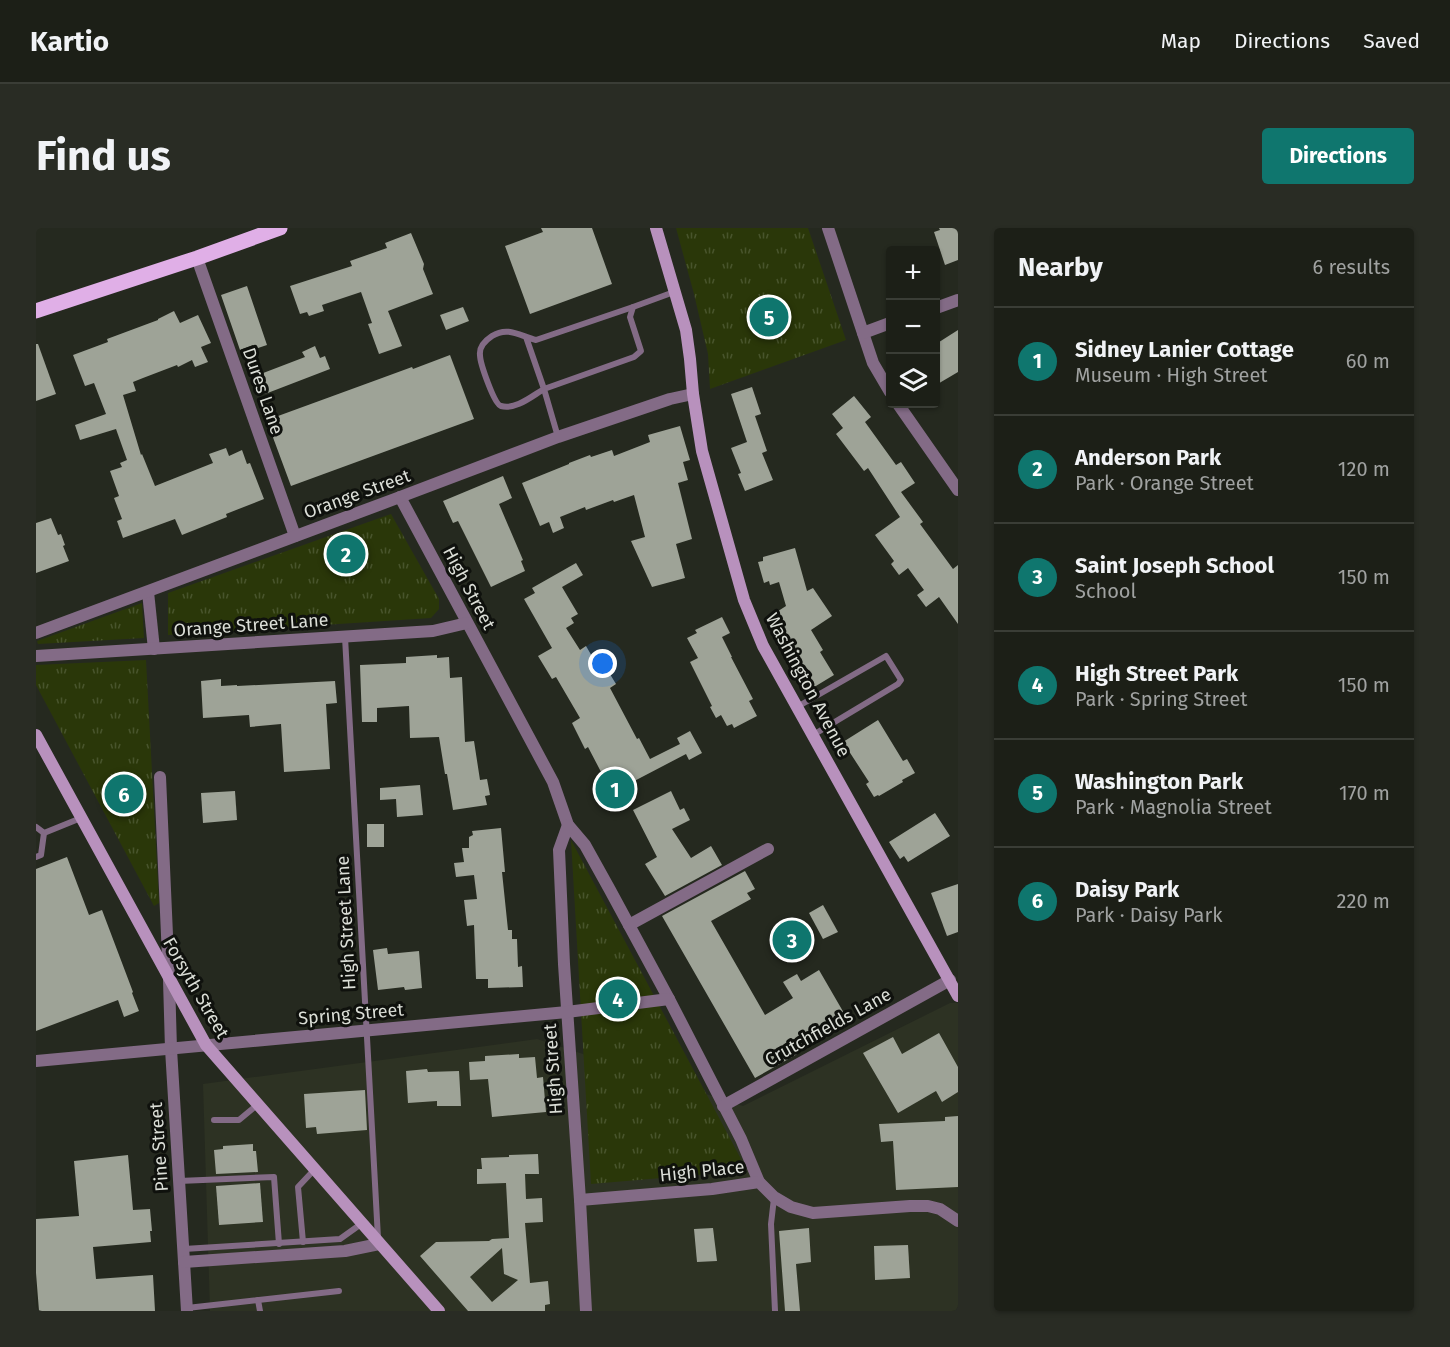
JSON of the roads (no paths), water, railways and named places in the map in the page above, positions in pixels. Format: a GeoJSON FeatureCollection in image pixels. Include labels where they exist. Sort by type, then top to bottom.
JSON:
{"type":"FeatureCollection","features":[{"type":"Feature","properties":{"kind":"main road"},"geometry":{"type":"LineString","coordinates":[[36,311],[280,228]]}},
{"type":"Feature","properties":{"kind":"street","name":"Washington Avenue"},"geometry":{"type":"LineString","coordinates":[[656,228],[686,330],[702,451],[744,600],[763,646],[958,996]]}},
{"type":"Feature","properties":{"kind":"street"},"geometry":{"type":"LineString","coordinates":[[828,228],[873,363],[886,384]]}},
{"type":"Feature","properties":{"kind":"street","name":"Dures Lane"},"geometry":{"type":"LineString","coordinates":[[197,258],[295,537]]}},
{"type":"Feature","properties":{"kind":"street"},"geometry":{"type":"LineString","coordinates":[[940,307],[958,300]]}},
{"type":"Feature","properties":{"kind":"street"},"geometry":{"type":"LineString","coordinates":[[863,333],[886,325]]}},
{"type":"Feature","properties":{"kind":"street","name":"Orange Street"},"geometry":{"type":"LineString","coordinates":[[36,633],[558,437],[670,399],[693,394]]}},
{"type":"Feature","properties":{"kind":"street"},"geometry":{"type":"LineString","coordinates":[[901,408],[958,490]]}},
{"type":"Feature","properties":{"kind":"street","name":"High Street"},"geometry":{"type":"LineString","coordinates":[[400,497],[553,782],[568,825],[585,845],[669,999],[741,1140],[759,1182]]}},
{"type":"Feature","properties":{"kind":"street"},"geometry":{"type":"LineString","coordinates":[[148,592],[154,649]]}},
{"type":"Feature","properties":{"kind":"street","name":"Orange Street Lane"},"geometry":{"type":"LineString","coordinates":[[36,656],[433,631],[467,622]]}},
{"type":"Feature","properties":{"kind":"street","name":"Forsyth Street"},"geometry":{"type":"LineString","coordinates":[[36,735],[206,1045],[439,1311]]}},
{"type":"Feature","properties":{"kind":"street","name":"Pine Street"},"geometry":{"type":"LineString","coordinates":[[160,777],[171,1048],[187,1310]]}},
{"type":"Feature","properties":{"kind":"street","name":"High Street"},"geometry":{"type":"LineString","coordinates":[[568,825],[559,850],[586,1311]]}},
{"type":"Feature","properties":{"kind":"street"},"geometry":{"type":"LineString","coordinates":[[629,925],[768,849]]}},
{"type":"Feature","properties":{"kind":"street","name":"Crutchfields Lane"},"geometry":{"type":"LineString","coordinates":[[723,1106],[950,980]]}},
{"type":"Feature","properties":{"kind":"street","name":"Spring Street"},"geometry":{"type":"LineString","coordinates":[[36,1061],[567,1012],[669,999]]}},
{"type":"Feature","properties":{"kind":"street","name":"High Place"},"geometry":{"type":"LineString","coordinates":[[580,1200],[712,1189],[759,1182],[774,1197],[790,1207],[813,1213],[928,1206],[940,1209],[958,1221]]}},
{"type":"Feature","properties":{"kind":"street"},"geometry":{"type":"LineString","coordinates":[[183,1255],[345,1251],[379,1244]]}},
{"type":"Feature","properties":{"kind":"lane"},"geometry":{"type":"LineString","coordinates":[[633,307],[630,317],[641,351],[634,357],[544,389],[516,405],[501,406],[496,403],[479,354],[482,346],[490,337],[502,330],[514,331],[536,340],[675,292]]}},
{"type":"Feature","properties":{"kind":"lane"},"geometry":{"type":"LineString","coordinates":[[526,337],[558,437]]}},
{"type":"Feature","properties":{"kind":"lane","name":"High Street Lane"},"geometry":{"type":"LineString","coordinates":[[345,636],[379,1244]]}},
{"type":"Feature","properties":{"kind":"lane"},"geometry":{"type":"LineString","coordinates":[[797,707],[886,656],[901,680],[898,684],[813,735]]}},
{"type":"Feature","properties":{"kind":"lane"},"geometry":{"type":"LineString","coordinates":[[36,837],[81,818]]}},
{"type":"Feature","properties":{"kind":"lane"},"geometry":{"type":"LineString","coordinates":[[36,827],[44,833]]}},
{"type":"Feature","properties":{"kind":"lane"},"geometry":{"type":"LineString","coordinates":[[36,857],[41,855],[44,833]]}},
{"type":"Feature","properties":{"kind":"lane"},"geometry":{"type":"LineString","coordinates":[[214,1120],[239,1120],[257,1105]]}},
{"type":"Feature","properties":{"kind":"lane"},"geometry":{"type":"LineString","coordinates":[[303,1242],[298,1187],[314,1170]]}},
{"type":"Feature","properties":{"kind":"lane"},"geometry":{"type":"LineString","coordinates":[[179,1181],[274,1177],[279,1244]]}},
{"type":"Feature","properties":{"kind":"lane"},"geometry":{"type":"LineString","coordinates":[[774,1197],[771,1224],[775,1311]]}},
{"type":"Feature","properties":{"kind":"lane"},"geometry":{"type":"LineString","coordinates":[[183,1255],[340,1239],[361,1224]]}},
{"type":"Feature","properties":{"kind":"lane"},"geometry":{"type":"LineString","coordinates":[[187,1310],[226,1307],[258,1300],[339,1291]]}},
{"type":"Feature","properties":{"kind":"lane"},"geometry":{"type":"LineString","coordinates":[[258,1300],[260,1311]]}},
{"type":"Feature","properties":{"kind":"place","name":"Washington Park"},"geometry":{"type":"Point","coordinates":[769,317]}},
{"type":"Feature","properties":{"kind":"place","name":"Anderson Park"},"geometry":{"type":"Point","coordinates":[346,554]}},
{"type":"Feature","properties":{"kind":"place","name":"Sidney Lanier Cottage"},"geometry":{"type":"Point","coordinates":[615,789]}},
{"type":"Feature","properties":{"kind":"place","name":"Daisy Park"},"geometry":{"type":"Point","coordinates":[124,794]}},
{"type":"Feature","properties":{"kind":"place","name":"Saint Joseph School"},"geometry":{"type":"Point","coordinates":[792,940]}},
{"type":"Feature","properties":{"kind":"place","name":"High Street Park"},"geometry":{"type":"Point","coordinates":[618,999]}}]}
